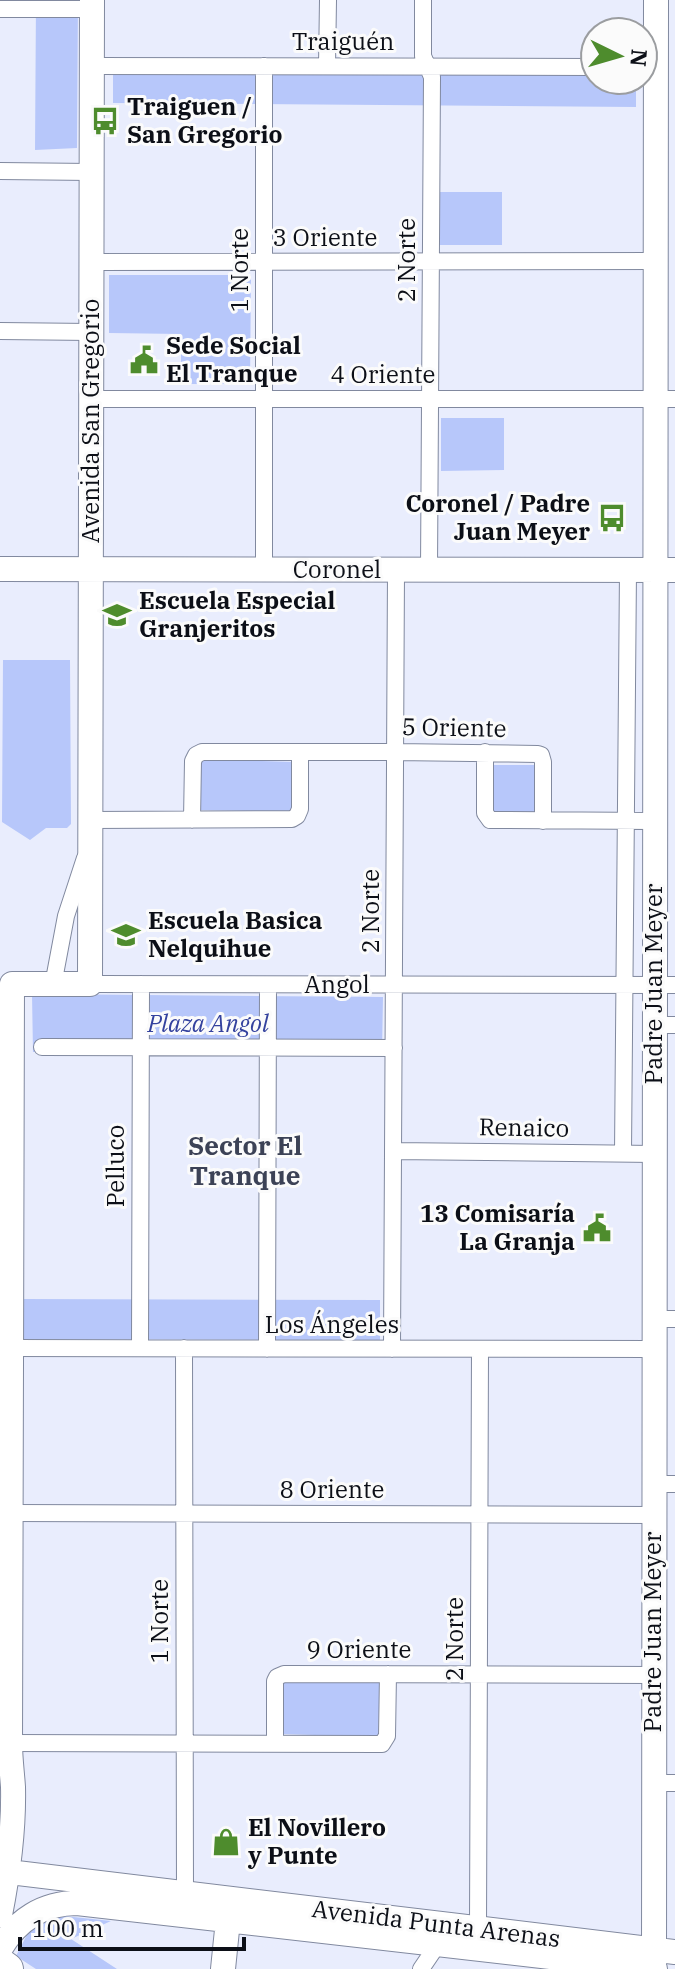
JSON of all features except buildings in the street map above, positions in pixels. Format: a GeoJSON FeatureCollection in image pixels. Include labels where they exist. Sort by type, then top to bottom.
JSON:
{"type":"FeatureCollection","features":[{"type":"Feature","properties":{"kind":"highway"},"geometry":{"type":"LineString","coordinates":[[0,1964],[7,1969]]}},
{"type":"Feature","properties":{"kind":"main road","name":"Avenida San Gregorio"},"geometry":{"type":"LineString","coordinates":[[90,984],[78,916],[90,830],[92,4]]}},
{"type":"Feature","properties":{"kind":"main road","name":"Padre Juan Meyer"},"geometry":{"type":"LineString","coordinates":[[654,96],[664,166],[656,261],[665,399],[665,570],[654,821],[664,986],[654,1154],[664,1319],[654,1349],[664,1484],[653,1515],[654,1675],[664,1783],[659,1960]]}},
{"type":"Feature","properties":{"kind":"main road","name":"Coronel"},"geometry":{"type":"LineString","coordinates":[[0,569],[665,570]]}},
{"type":"Feature","properties":{"kind":"main road","name":"Angol"},"geometry":{"type":"LineString","coordinates":[[6,984],[90,984]]}},
{"type":"Feature","properties":{"kind":"main road"},"geometry":{"type":"LineString","coordinates":[[0,1915],[13,1790],[4,1771],[5,1621],[11,1513],[5,1461],[11,1348],[6,1314],[6,984]]}},
{"type":"Feature","properties":{"kind":"main road","name":"Avenida Punta Arenas"},"geometry":{"type":"LineString","coordinates":[[4,1871],[478,1929],[659,1960]]}},
{"type":"Feature","properties":{"kind":"main road"},"geometry":{"type":"LineString","coordinates":[[213,1896],[224,1906],[228,1920],[223,1969]]}},
{"type":"Feature","properties":{"kind":"main road","name":"Avenida Punta Arenas"},"geometry":{"type":"LineString","coordinates":[[0,1948],[24,1919],[45,1908],[68,1903],[438,1944],[578,1965],[659,1960]]}},
{"type":"Feature","properties":{"kind":"street"},"geometry":{"type":"LineString","coordinates":[[327,66],[328,0]]}},
{"type":"Feature","properties":{"kind":"street","name":"2 Norte"},"geometry":{"type":"LineString","coordinates":[[423,0],[423,56],[432,77],[429,570]]}},
{"type":"Feature","properties":{"kind":"street"},"geometry":{"type":"LineString","coordinates":[[0,9],[92,4]]}},
{"type":"Feature","properties":{"kind":"street","name":"Traiguén"},"geometry":{"type":"LineString","coordinates":[[91,66],[579,67]]}},
{"type":"Feature","properties":{"kind":"street","name":"1 Norte"},"geometry":{"type":"LineString","coordinates":[[264,66],[264,570]]}},
{"type":"Feature","properties":{"kind":"street"},"geometry":{"type":"LineString","coordinates":[[0,171],[91,172]]}},
{"type":"Feature","properties":{"kind":"street","name":"3 Oriente"},"geometry":{"type":"LineString","coordinates":[[91,262],[656,261]]}},
{"type":"Feature","properties":{"kind":"street"},"geometry":{"type":"LineString","coordinates":[[0,331],[91,332]]}},
{"type":"Feature","properties":{"kind":"street","name":"4 Oriente"},"geometry":{"type":"LineString","coordinates":[[91,399],[665,399]]}},
{"type":"Feature","properties":{"kind":"street","name":"Padre Juan Meyer"},"geometry":{"type":"LineString","coordinates":[[623,1153],[628,570]]}},
{"type":"Feature","properties":{"kind":"street","name":"2 Norte"},"geometry":{"type":"LineString","coordinates":[[392,1349],[396,571]]}},
{"type":"Feature","properties":{"kind":"street"},"geometry":{"type":"LineString","coordinates":[[90,830],[192,820],[295,818],[300,813],[300,752]]}},
{"type":"Feature","properties":{"kind":"street"},"geometry":{"type":"LineString","coordinates":[[485,752],[487,818],[654,821]]}},
{"type":"Feature","properties":{"kind":"street","name":"5 Oriente"},"geometry":{"type":"LineString","coordinates":[[192,820],[193,761],[199,753],[485,752],[541,755],[543,821]]}},
{"type":"Feature","properties":{"kind":"street","name":"Avenida San Gregorio"},"geometry":{"type":"LineString","coordinates":[[53,985],[78,916]]}},
{"type":"Feature","properties":{"kind":"street","name":"Angol"},"geometry":{"type":"LineString","coordinates":[[90,984],[664,986]]}},
{"type":"Feature","properties":{"kind":"street","name":"Pelluco"},"geometry":{"type":"LineString","coordinates":[[140,1348],[141,984]]}},
{"type":"Feature","properties":{"kind":"street"},"geometry":{"type":"LineString","coordinates":[[267,1349],[268,985]]}},
{"type":"Feature","properties":{"kind":"street"},"geometry":{"type":"LineString","coordinates":[[42,1047],[394,1048]]}},
{"type":"Feature","properties":{"kind":"street","name":"Renaico"},"geometry":{"type":"LineString","coordinates":[[393,1151],[654,1154]]}},
{"type":"Feature","properties":{"kind":"street","name":"Los Ángeles"},"geometry":{"type":"LineString","coordinates":[[11,1348],[654,1349]]}},
{"type":"Feature","properties":{"kind":"street","name":"1 Norte"},"geometry":{"type":"LineString","coordinates":[[184,1348],[185,1893]]}},
{"type":"Feature","properties":{"kind":"street","name":"2 Norte"},"geometry":{"type":"LineString","coordinates":[[478,1929],[480,1349]]}},
{"type":"Feature","properties":{"kind":"street","name":"8 Oriente"},"geometry":{"type":"LineString","coordinates":[[11,1513],[653,1515]]}},
{"type":"Feature","properties":{"kind":"street"},"geometry":{"type":"LineString","coordinates":[[4,1771],[185,1743],[385,1742],[388,1674]]}},
{"type":"Feature","properties":{"kind":"street","name":"9 Oriente"},"geometry":{"type":"LineString","coordinates":[[275,1744],[274,1685],[280,1675],[654,1675]]}},
{"type":"Feature","properties":{"kind":"street"},"geometry":{"type":"LineString","coordinates":[[421,1969],[438,1944]]}},
{"type":"Feature","properties":{"kind":"green space"},"geometry":{"type":"Polygon","coordinates":[[[36,0],[78,0],[77,148],[35,150],[36,0]]]}},
{"type":"Feature","properties":{"kind":"green space"},"geometry":{"type":"Polygon","coordinates":[[[113,71],[579,75],[579,96],[636,96],[636,107],[113,103],[113,71]]]}},
{"type":"Feature","properties":{"kind":"green space"},"geometry":{"type":"Polygon","coordinates":[[[439,192],[502,192],[502,245],[439,245],[439,192]]]}},
{"type":"Feature","properties":{"kind":"green space"},"geometry":{"type":"Polygon","coordinates":[[[109,275],[251,275],[250,384],[181,384],[181,334],[109,333],[109,275]]]}},
{"type":"Feature","properties":{"kind":"green space"},"geometry":{"type":"Polygon","coordinates":[[[441,418],[504,418],[504,470],[441,471],[441,418]]]}},
{"type":"Feature","properties":{"kind":"green space"},"geometry":{"type":"Polygon","coordinates":[[[3,660],[70,660],[71,824],[67,828],[46,828],[30,840],[2,822],[3,660]]]}},
{"type":"Feature","properties":{"kind":"green space"},"geometry":{"type":"Polygon","coordinates":[[[201,759],[295,762],[293,812],[200,810],[201,759]]]}},
{"type":"Feature","properties":{"kind":"green space"},"geometry":{"type":"Polygon","coordinates":[[[492,765],[537,765],[538,814],[492,815],[492,765]]]}},
{"type":"Feature","properties":{"kind":"green space","name":"Plaza Angol"},"geometry":{"type":"Polygon","coordinates":[[[32,994],[383,997],[382,1054],[33,1052],[32,994]]]}},
{"type":"Feature","properties":{"kind":"green space"},"geometry":{"type":"Polygon","coordinates":[[[24,1299],[380,1300],[380,1340],[24,1339],[24,1299]]]}},
{"type":"Feature","properties":{"kind":"green space"},"geometry":{"type":"Polygon","coordinates":[[[284,1678],[380,1680],[378,1737],[282,1734],[284,1678]]]}},
{"type":"Feature","properties":{"kind":"green space"},"geometry":{"type":"Polygon","coordinates":[[[55,1915],[111,1921],[71,1939],[117,1969],[36,1969],[16,1956],[31,1927],[55,1915]]]}},
{"type":"Feature","properties":{"kind":"place","name":"Traiguen / San Gregorio"},"geometry":{"type":"Point","coordinates":[105,121]}},
{"type":"Feature","properties":{"kind":"place","name":"Sede Social El Tranque"},"geometry":{"type":"Point","coordinates":[144,360]}},
{"type":"Feature","properties":{"kind":"place","name":"Coronel / Padre Juan Meyer"},"geometry":{"type":"Point","coordinates":[612,518]}},
{"type":"Feature","properties":{"kind":"place","name":"Escuela Especial Granjeritos"},"geometry":{"type":"Point","coordinates":[117,615]}},
{"type":"Feature","properties":{"kind":"place","name":"Escuela Basica Nelquihue"},"geometry":{"type":"Point","coordinates":[126,935]}},
{"type":"Feature","properties":{"kind":"place","name":"13 Comisaría La Granja"},"geometry":{"type":"Point","coordinates":[597,1228]}},
{"type":"Feature","properties":{"kind":"place","name":"El Novillero y Punte"},"geometry":{"type":"Point","coordinates":[226,1842]}},
{"type":"Feature","properties":{"kind":"district","name":"Sector El Tranque"},"geometry":{"type":"Point","coordinates":[245,1161]}}]}
